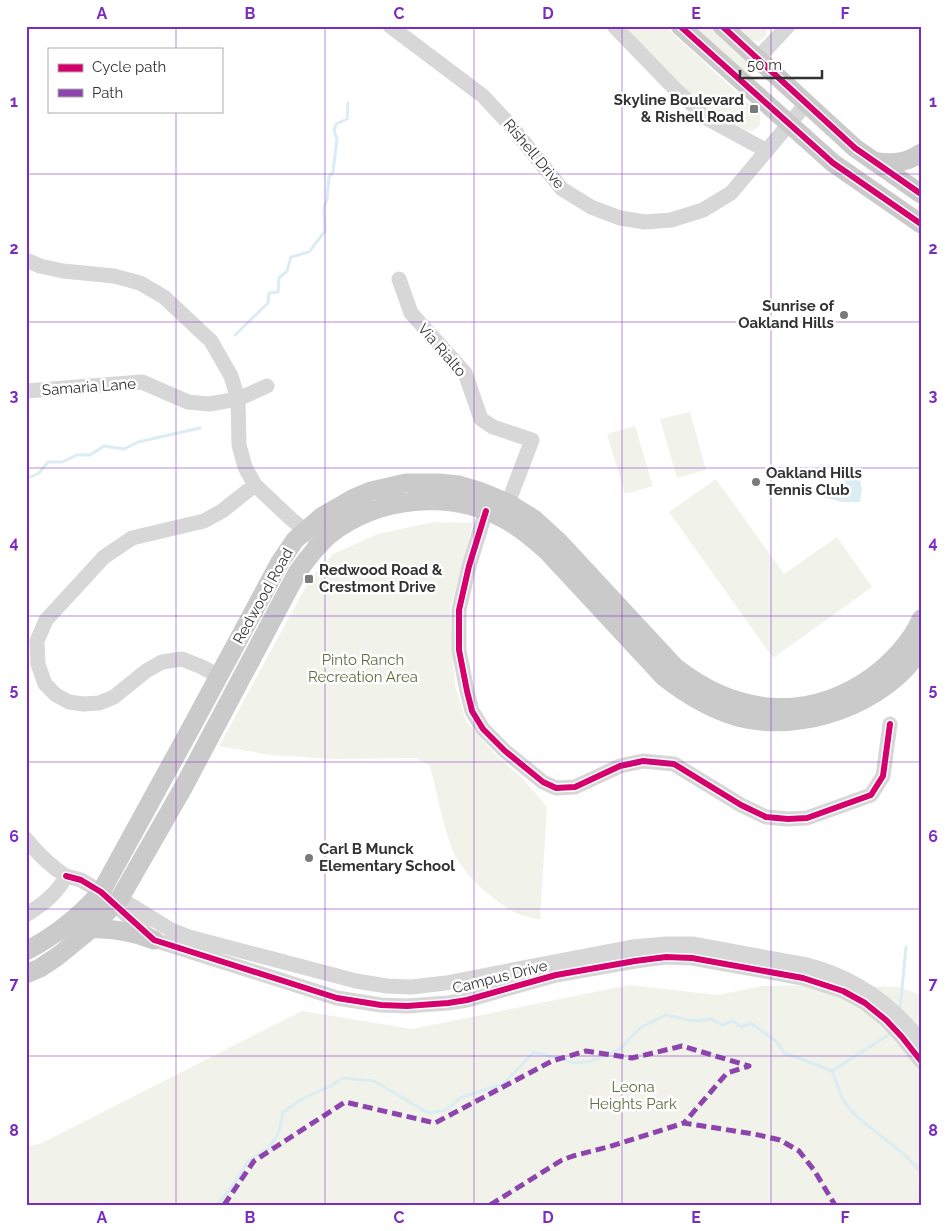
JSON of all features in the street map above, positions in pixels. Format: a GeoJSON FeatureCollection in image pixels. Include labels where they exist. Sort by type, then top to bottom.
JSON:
{"type":"FeatureCollection","features":[{"type":"Feature","properties":{"kind":"main road"},"geometry":{"type":"LineString","coordinates":[[680,26],[833,163],[921,224]]}},
{"type":"Feature","properties":{"kind":"main road"},"geometry":{"type":"LineString","coordinates":[[722,26],[855,148],[921,194]]}},
{"type":"Feature","properties":{"kind":"main road"},"geometry":{"type":"LineString","coordinates":[[757,59],[757,76],[761,98]]}},
{"type":"Feature","properties":{"kind":"main road"},"geometry":{"type":"LineString","coordinates":[[873,161],[889,164],[900,163],[912,159],[921,153]]}},
{"type":"Feature","properties":{"kind":"main road","name":"Redwood Road"},"geometry":{"type":"LineString","coordinates":[[26,951],[48,940],[89,905],[101,892],[280,562],[295,540],[321,517],[354,498],[371,491],[406,483],[439,483],[459,485],[494,496],[508,503],[534,519],[558,542],[675,667],[692,680],[717,694],[743,703],[770,707],[799,706],[826,700],[856,688],[882,669],[902,648],[921,619]]}},
{"type":"Feature","properties":{"kind":"main road","name":"Redwood Road"},"geometry":{"type":"LineString","coordinates":[[26,974],[40,968],[58,956],[91,929],[118,901],[183,788],[286,592],[303,564],[330,535],[364,515],[393,505],[439,500],[458,503],[503,518],[526,532],[547,550],[664,677],[686,694],[711,708],[739,717],[768,721],[801,721],[830,714],[864,700],[892,681],[914,659],[921,649]]}},
{"type":"Feature","properties":{"kind":"main road"},"geometry":{"type":"LineString","coordinates":[[91,929],[117,929],[154,940]]}},
{"type":"Feature","properties":{"kind":"street","name":"Rishell Drive"},"geometry":{"type":"LineString","coordinates":[[390,26],[483,96],[510,124],[562,189],[591,208],[620,218],[645,222],[671,220],[703,210],[731,193],[806,104]]}},
{"type":"Feature","properties":{"kind":"street"},"geometry":{"type":"LineString","coordinates":[[614,26],[676,90],[708,119],[767,151]]}},
{"type":"Feature","properties":{"kind":"street"},"geometry":{"type":"LineString","coordinates":[[757,59],[783,28]]}},
{"type":"Feature","properties":{"kind":"street"},"geometry":{"type":"LineString","coordinates":[[26,260],[40,266],[63,271],[114,276],[140,283],[164,297],[211,341],[231,376],[238,399],[239,445],[245,467],[255,486],[291,520],[322,543]]}},
{"type":"Feature","properties":{"kind":"street","name":"Via Rialto"},"geometry":{"type":"LineString","coordinates":[[399,279],[411,314],[465,373],[481,419],[493,427],[532,440],[508,503]]}},
{"type":"Feature","properties":{"kind":"street","name":"Samaria Lane"},"geometry":{"type":"LineString","coordinates":[[26,391],[142,382],[188,402],[209,404],[238,399],[267,386]]}},
{"type":"Feature","properties":{"kind":"street"},"geometry":{"type":"LineString","coordinates":[[219,676],[182,659],[162,662],[146,671],[114,697],[99,703],[83,704],[69,702],[56,695],[46,684],[38,664],[37,641],[46,620],[104,557],[132,538],[204,521],[222,511],[255,486]]}},
{"type":"Feature","properties":{"kind":"street"},"geometry":{"type":"LineString","coordinates":[[486,511],[469,566],[459,610],[459,650],[467,691],[472,711],[483,729],[505,751],[543,782],[556,788],[575,786],[620,766],[643,761],[674,764],[741,805],[766,817],[806,818],[871,795],[883,776],[890,724]]}},
{"type":"Feature","properties":{"kind":"street","name":"Campus Drive"},"geometry":{"type":"LineString","coordinates":[[26,839],[51,867],[66,876],[81,880],[171,930],[189,937],[356,981],[387,986],[412,987],[446,983],[632,947],[692,944],[823,976],[848,979],[872,993],[894,1010],[921,1041]]}},
{"type":"Feature","properties":{"kind":"street"},"geometry":{"type":"LineString","coordinates":[[26,915],[47,901],[61,886],[66,876]]}},
{"type":"Feature","properties":{"kind":"street","name":"Campus Drive"},"geometry":{"type":"LineString","coordinates":[[118,901],[154,940],[336,998],[381,1006],[407,1006],[458,1001],[556,975],[635,960],[666,957],[692,958],[803,978],[823,976],[886,1020],[921,1061]]}},
{"type":"Feature","properties":{"kind":"green space"},"geometry":{"type":"Polygon","coordinates":[[[621,26],[665,26],[760,114],[760,125],[753,131],[740,130],[688,94],[621,26]]]}},
{"type":"Feature","properties":{"kind":"green space"},"geometry":{"type":"Polygon","coordinates":[[[689,26],[711,26],[749,61],[753,80],[689,26]]]}},
{"type":"Feature","properties":{"kind":"green space"},"geometry":{"type":"Polygon","coordinates":[[[735,26],[766,26],[767,34],[759,41],[751,40],[735,26]]]}},
{"type":"Feature","properties":{"kind":"green space"},"geometry":{"type":"Polygon","coordinates":[[[690,412],[706,470],[677,478],[660,419],[690,412]]]}},
{"type":"Feature","properties":{"kind":"green space"},"geometry":{"type":"Polygon","coordinates":[[[635,426],[653,486],[625,494],[607,434],[635,426]]]}},
{"type":"Feature","properties":{"kind":"green space"},"geometry":{"type":"Polygon","coordinates":[[[716,479],[784,574],[837,537],[872,587],[773,658],[669,512],[716,479]]]}},
{"type":"Feature","properties":{"kind":"green space","name":"Pinto Ranch Recreation Area"},"geometry":{"type":"Polygon","coordinates":[[[433,522],[473,523],[450,610],[455,685],[466,721],[496,755],[524,780],[547,807],[540,920],[505,907],[478,885],[463,868],[448,839],[430,766],[416,758],[333,759],[270,755],[219,746],[310,579],[333,554],[378,534],[433,522]]]}},
{"type":"Feature","properties":{"kind":"green space","name":"Leona Heights Park"},"geometry":{"type":"Polygon","coordinates":[[[629,985],[718,995],[762,986],[899,987],[921,995],[921,1205],[26,1205],[26,1147],[42,1143],[302,1011],[412,1029],[629,985]]]}},
{"type":"Feature","properties":{"kind":"shaded area"},"geometry":{"type":"Polygon","coordinates":[[[847,478],[860,480],[862,489],[860,502],[842,502],[823,497],[825,485],[843,485],[847,478]]]}},
{"type":"Feature","properties":{"kind":"waterway"},"geometry":{"type":"LineString","coordinates":[[235,335],[268,303],[269,293],[278,292],[279,278],[287,271],[291,257],[309,252],[325,231],[324,208],[327,199],[329,177],[333,172],[337,139],[334,131],[336,124],[347,119],[348,103]]}},
{"type":"Feature","properties":{"kind":"waterway"},"geometry":{"type":"LineString","coordinates":[[26,479],[39,473],[48,462],[62,462],[77,455],[90,455],[104,446],[124,449],[138,442],[200,428]]}},
{"type":"Feature","properties":{"kind":"waterway"},"geometry":{"type":"LineString","coordinates":[[900,1009],[906,947]]}},
{"type":"Feature","properties":{"kind":"waterway"},"geometry":{"type":"LineString","coordinates":[[217,1205],[236,1181],[247,1162],[269,1148],[279,1132],[283,1112],[304,1098],[329,1087],[343,1078],[374,1081],[428,1113],[446,1110],[462,1097],[503,1084],[534,1052],[576,1063],[591,1061],[619,1050],[641,1027],[666,1015],[694,1021],[712,1019],[722,1025],[733,1021],[741,1027],[751,1023],[777,1042],[785,1054],[832,1071],[843,1100],[855,1115],[905,1155],[921,1172]]}},
{"type":"Feature","properties":{"kind":"waterway"},"geometry":{"type":"LineString","coordinates":[[832,1071],[888,1035]]}},
{"type":"Feature","properties":{"kind":"marked path"},"geometry":{"type":"LineString","coordinates":[[224,1205],[254,1161],[345,1102],[435,1123],[552,1061],[586,1051],[632,1058],[682,1046],[749,1066],[727,1073],[684,1123]]}},
{"type":"Feature","properties":{"kind":"marked path"},"geometry":{"type":"LineString","coordinates":[[490,1205],[562,1160],[684,1123],[780,1140],[799,1151],[814,1170],[835,1205]]}},
{"type":"Feature","properties":{"kind":"cycle path"},"geometry":{"type":"LineString","coordinates":[[680,26],[833,163],[921,224]]}},
{"type":"Feature","properties":{"kind":"cycle path"},"geometry":{"type":"LineString","coordinates":[[722,26],[855,148],[921,194]]}},
{"type":"Feature","properties":{"kind":"cycle path"},"geometry":{"type":"LineString","coordinates":[[486,511],[469,566],[459,610],[459,650],[467,691],[472,711],[483,729],[505,751],[543,782],[556,788],[575,787],[620,766],[643,761],[674,764],[741,805],[766,817],[807,818],[871,795],[883,776],[890,724]]}},
{"type":"Feature","properties":{"kind":"cycle path"},"geometry":{"type":"LineString","coordinates":[[66,876],[81,880],[101,892],[154,940],[337,998],[381,1005],[407,1006],[448,1003],[467,1000],[556,975],[666,957],[692,958],[803,978],[843,991],[865,1003],[886,1020],[921,1061]]}},
{"type":"Feature","properties":{"kind":"place","name":"Skyline Boulevard & Rishell Road"},"geometry":{"type":"Point","coordinates":[754,109]}},
{"type":"Feature","properties":{"kind":"place","name":"Sunrise of Oakland Hills"},"geometry":{"type":"Point","coordinates":[844,315]}},
{"type":"Feature","properties":{"kind":"place","name":"Oakland Hills Tennis Club"},"geometry":{"type":"Point","coordinates":[756,482]}},
{"type":"Feature","properties":{"kind":"place","name":"Redwood Road & Crestmont Drive"},"geometry":{"type":"Point","coordinates":[309,579]}},
{"type":"Feature","properties":{"kind":"place","name":"Carl B Munck Elementary School"},"geometry":{"type":"Point","coordinates":[309,858]}}]}
